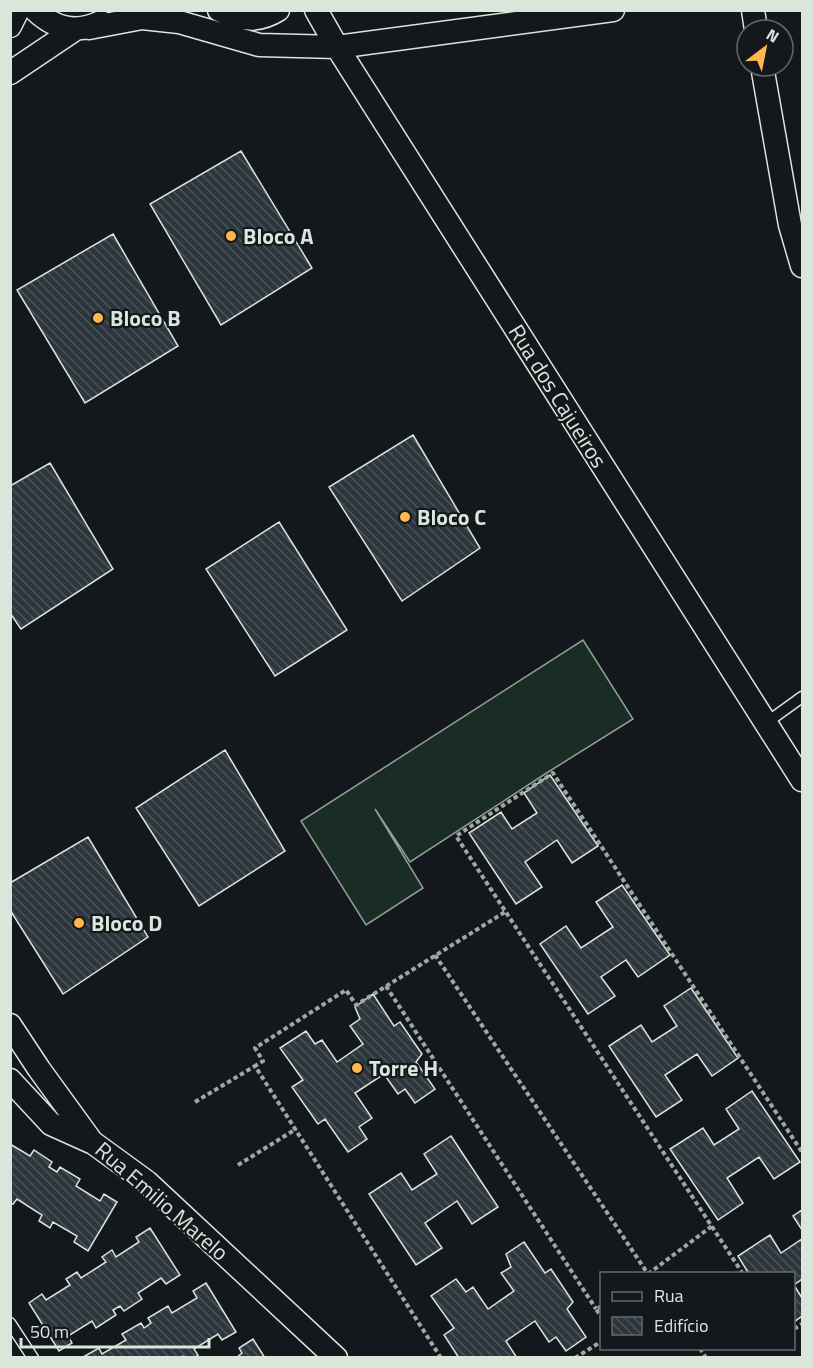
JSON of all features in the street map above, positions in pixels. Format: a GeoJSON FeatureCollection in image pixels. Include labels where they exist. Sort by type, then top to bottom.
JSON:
{"type":"FeatureCollection","features":[{"type":"Feature","properties":{"kind":"street"},"geometry":{"type":"LineString","coordinates":[[10,27],[18,10]]}},
{"type":"Feature","properties":{"kind":"street"},"geometry":{"type":"LineString","coordinates":[[34,10],[44,20],[58,27],[82,29],[142,18],[179,22],[259,45],[337,47],[613,10]]}},
{"type":"Feature","properties":{"kind":"street"},"geometry":{"type":"LineString","coordinates":[[10,73],[82,29],[104,21],[116,10]]}},
{"type":"Feature","properties":{"kind":"street"},"geometry":{"type":"LineString","coordinates":[[219,10],[237,19],[266,18],[279,10]]}},
{"type":"Feature","properties":{"kind":"street","name":"Rua dos Cajueiros"},"geometry":{"type":"LineString","coordinates":[[316,10],[337,47],[802,780]]}},
{"type":"Feature","properties":{"kind":"street"},"geometry":{"type":"LineString","coordinates":[[765,78],[796,223],[802,266]]}},
{"type":"Feature","properties":{"kind":"street","name":"Rua Emilio Marelo"},"geometry":{"type":"LineString","coordinates":[[10,1025],[92,1142],[147,1182],[336,1358]]}},
{"type":"Feature","properties":{"kind":"street"},"geometry":{"type":"LineString","coordinates":[[39,1069],[12,1085],[51,1124],[92,1142]]}},
{"type":"Feature","properties":{"kind":"lane"},"geometry":{"type":"LineString","coordinates":[[766,723],[802,697]]}},
{"type":"Feature","properties":{"kind":"lane"},"geometry":{"type":"LineString","coordinates":[[10,1323],[33,1358]]}},
{"type":"Feature","properties":{"kind":"path"},"geometry":{"type":"LineString","coordinates":[[742,1272],[456,836],[553,772],[802,1152]]}},
{"type":"Feature","properties":{"kind":"path"},"geometry":{"type":"LineString","coordinates":[[195,1102],[263,1061],[255,1048],[346,990],[356,1005],[505,912]]}},
{"type":"Feature","properties":{"kind":"path"},"geometry":{"type":"LineString","coordinates":[[435,955],[647,1272]]}},
{"type":"Feature","properties":{"kind":"path"},"geometry":{"type":"LineString","coordinates":[[386,986],[600,1314]]}},
{"type":"Feature","properties":{"kind":"path"},"geometry":{"type":"LineString","coordinates":[[255,1066],[441,1358]]}},
{"type":"Feature","properties":{"kind":"path"},"geometry":{"type":"LineString","coordinates":[[238,1165],[296,1129]]}},
{"type":"Feature","properties":{"kind":"path"},"geometry":{"type":"LineString","coordinates":[[651,1272],[712,1226]]}},
{"type":"Feature","properties":{"kind":"path"},"geometry":{"type":"LineString","coordinates":[[596,1309],[600,1306]]}},
{"type":"Feature","properties":{"kind":"path"},"geometry":{"type":"LineString","coordinates":[[575,1358],[600,1342]]}},
{"type":"Feature","properties":{"kind":"green space"},"geometry":{"type":"Polygon","coordinates":[[[583,640],[633,719],[410,862],[375,809],[423,888],[366,925],[301,821],[583,640]]]}},
{"type":"Feature","properties":{"kind":"building","name":"Bloco A"},"geometry":{"type":"Polygon","coordinates":[[[241,151],[312,268],[221,325],[150,204],[241,151]]]}},
{"type":"Feature","properties":{"kind":"building","name":"Bloco B"},"geometry":{"type":"Polygon","coordinates":[[[113,234],[178,346],[85,403],[17,290],[113,234]]]}},
{"type":"Feature","properties":{"kind":"building","name":"Bloco C"},"geometry":{"type":"Polygon","coordinates":[[[413,435],[480,548],[402,601],[329,487],[413,435]]]}},
{"type":"Feature","properties":{"kind":"building"},"geometry":{"type":"Polygon","coordinates":[[[50,463],[113,569],[21,629],[10,613],[10,486],[50,463]]]}},
{"type":"Feature","properties":{"kind":"building"},"geometry":{"type":"Polygon","coordinates":[[[279,522],[347,630],[275,676],[206,569],[279,522]]]}},
{"type":"Feature","properties":{"kind":"building"},"geometry":{"type":"Polygon","coordinates":[[[225,750],[285,851],[199,906],[136,808],[225,750]]]}},
{"type":"Feature","properties":{"kind":"building"},"geometry":{"type":"Polygon","coordinates":[[[550,775],[598,846],[572,863],[557,840],[525,862],[542,887],[516,904],[469,833],[501,812],[512,829],[537,813],[524,793],[550,775]]]}},
{"type":"Feature","properties":{"kind":"building","name":"Bloco D"},"geometry":{"type":"Polygon","coordinates":[[[88,837],[148,937],[63,994],[10,910],[10,883],[88,837]]]}},
{"type":"Feature","properties":{"kind":"building"},"geometry":{"type":"Polygon","coordinates":[[[622,885],[670,955],[638,977],[626,960],[601,977],[615,996],[588,1014],[540,944],[566,926],[581,948],[613,927],[596,902],[622,885]]]}},
{"type":"Feature","properties":{"kind":"building"},"geometry":{"type":"Polygon","coordinates":[[[691,988],[738,1058],[712,1076],[697,1054],[665,1075],[682,1100],[656,1117],[609,1046],[641,1025],[652,1042],[677,1026],[664,1006],[691,988]]]}},
{"type":"Feature","properties":{"kind":"building","name":"Torre H"},"geometry":{"type":"Polygon","coordinates":[[[373,994],[394,1026],[400,1022],[422,1054],[416,1062],[435,1089],[415,1103],[405,1089],[398,1094],[384,1074],[355,1093],[372,1118],[359,1127],[367,1139],[348,1152],[325,1119],[318,1124],[292,1087],[303,1080],[280,1048],[306,1031],[315,1044],[322,1040],[337,1062],[363,1044],[350,1026],[360,1019],[355,1007],[373,994]]]}},
{"type":"Feature","properties":{"kind":"building"},"geometry":{"type":"Polygon","coordinates":[[[752,1091],[800,1162],[774,1179],[759,1157],[727,1178],[743,1203],[718,1220],[670,1149],[703,1128],[714,1145],[739,1129],[726,1109],[752,1091]]]}},
{"type":"Feature","properties":{"kind":"building"},"geometry":{"type":"Polygon","coordinates":[[[451,1136],[498,1207],[472,1224],[457,1201],[425,1223],[442,1248],[416,1265],[369,1194],[401,1173],[412,1190],[437,1174],[424,1154],[451,1136]]]}},
{"type":"Feature","properties":{"kind":"building"},"geometry":{"type":"Polygon","coordinates":[[[10,1144],[30,1156],[34,1150],[52,1162],[49,1167],[57,1172],[60,1167],[80,1179],[76,1186],[100,1201],[104,1194],[117,1202],[88,1251],[74,1242],[77,1236],[53,1222],[50,1228],[39,1221],[42,1215],[17,1199],[13,1204],[10,1203],[10,1144]]]}},
{"type":"Feature","properties":{"kind":"building"},"geometry":{"type":"Polygon","coordinates":[[[802,1210],[802,1230],[793,1216],[802,1210]]]}},
{"type":"Feature","properties":{"kind":"building"},"geometry":{"type":"Polygon","coordinates":[[[150,1228],[180,1275],[166,1284],[161,1278],[138,1293],[142,1299],[124,1311],[120,1306],[113,1310],[116,1315],[96,1328],[92,1321],[68,1336],[72,1343],[59,1351],[29,1303],[42,1294],[46,1300],[70,1285],[66,1279],[77,1272],[81,1278],[106,1262],[102,1257],[112,1250],[116,1257],[139,1242],[136,1237],[150,1228]]]}},
{"type":"Feature","properties":{"kind":"building"},"geometry":{"type":"Polygon","coordinates":[[[770,1235],[781,1253],[802,1239],[802,1279],[795,1284],[795,1272],[748,1272],[738,1256],[770,1235]]]}},
{"type":"Feature","properties":{"kind":"building"},"geometry":{"type":"Polygon","coordinates":[[[524,1242],[545,1273],[551,1269],[573,1302],[567,1309],[586,1337],[566,1351],[556,1337],[549,1342],[535,1321],[506,1341],[517,1358],[459,1358],[444,1335],[454,1328],[431,1296],[456,1279],[466,1292],[473,1287],[488,1309],[514,1291],[501,1273],[511,1267],[506,1254],[524,1242]]]}},
{"type":"Feature","properties":{"kind":"building"},"geometry":{"type":"Polygon","coordinates":[[[206,1283],[236,1332],[222,1340],[218,1334],[194,1349],[198,1355],[194,1358],[183,1356],[180,1358],[83,1357],[99,1348],[102,1354],[126,1340],[122,1334],[141,1323],[144,1328],[151,1323],[148,1318],[168,1306],[172,1313],[197,1298],[193,1291],[206,1283]]]}},
{"type":"Feature","properties":{"kind":"building"},"geometry":{"type":"Polygon","coordinates":[[[795,1287],[802,1298],[802,1316],[795,1321],[795,1287]]]}},
{"type":"Feature","properties":{"kind":"building"},"geometry":{"type":"Polygon","coordinates":[[[253,1339],[265,1358],[236,1358],[242,1353],[239,1348],[253,1339]]]}},
{"type":"Feature","properties":{"kind":"place","name":"Bloco A"},"geometry":{"type":"Point","coordinates":[231,236]}},
{"type":"Feature","properties":{"kind":"place","name":"Bloco B"},"geometry":{"type":"Point","coordinates":[98,318]}},
{"type":"Feature","properties":{"kind":"place","name":"Bloco C"},"geometry":{"type":"Point","coordinates":[405,517]}},
{"type":"Feature","properties":{"kind":"place","name":"Bloco D"},"geometry":{"type":"Point","coordinates":[79,923]}},
{"type":"Feature","properties":{"kind":"place","name":"Torre H"},"geometry":{"type":"Point","coordinates":[357,1068]}}]}
